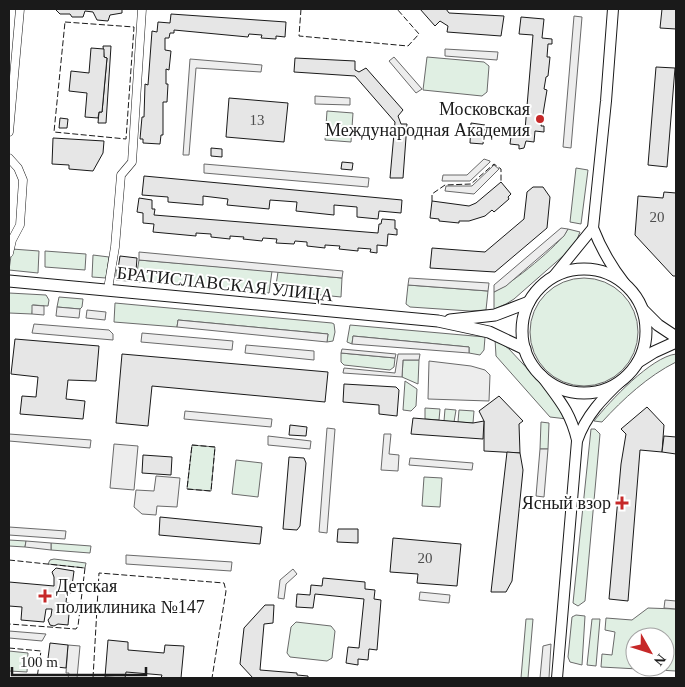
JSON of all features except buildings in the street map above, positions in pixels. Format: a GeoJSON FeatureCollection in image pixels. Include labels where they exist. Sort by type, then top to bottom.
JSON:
{"type":"FeatureCollection","features":[{"type":"Feature","properties":{"kind":"main road","name":"БРАТИСЛАВСКАЯ УЛИЦА"},"geometry":{"type":"LineString","coordinates":[[638,362],[645,341],[645,320],[642,309],[635,295],[625,284],[614,277],[590,269],[571,270],[554,277],[540,288],[529,302],[522,325],[522,337],[531,363],[540,375],[559,387],[581,393],[596,392],[610,387],[622,380],[638,362],[676,342]]}},
{"type":"Feature","properties":{"kind":"main road","name":"БРАТИСЛАВСКАЯ УЛИЦА"},"geometry":{"type":"LineString","coordinates":[[9,281],[438,321],[489,332],[525,349]]}},
{"type":"Feature","properties":{"kind":"main road","name":"БРАТИСЛАВСКАЯ УЛИЦА"},"geometry":{"type":"LineString","coordinates":[[438,321],[495,315],[529,302]]}},
{"type":"Feature","properties":{"kind":"main road","name":"БРАТИСЛАВСКАЯ УЛИЦА"},"geometry":{"type":"LineString","coordinates":[[642,309],[658,325],[676,337]]}},
{"type":"Feature","properties":{"kind":"street"},"geometry":{"type":"LineString","coordinates":[[9,132],[20,9]]}},
{"type":"Feature","properties":{"kind":"street"},"geometry":{"type":"LineString","coordinates":[[108,289],[115,247],[121,175],[132,162],[142,9]]}},
{"type":"Feature","properties":{"kind":"street"},"geometry":{"type":"LineString","coordinates":[[612,9],[606,101],[593,228],[609,263],[625,284]]}},
{"type":"Feature","properties":{"kind":"street"},"geometry":{"type":"LineString","coordinates":[[9,158],[18,168],[23,180],[20,225],[12,240],[9,254]]}},
{"type":"Feature","properties":{"kind":"street"},"geometry":{"type":"LineString","coordinates":[[554,277],[593,228]]}},
{"type":"Feature","properties":{"kind":"street"},"geometry":{"type":"LineString","coordinates":[[540,375],[570,416],[577,440]]}},
{"type":"Feature","properties":{"kind":"street"},"geometry":{"type":"LineString","coordinates":[[557,678],[577,440],[591,412],[622,380]]}},
{"type":"Feature","properties":{"kind":"green space"},"geometry":{"type":"Polygon","coordinates":[[[427,57],[484,62],[489,66],[487,92],[482,96],[423,90],[427,57]]]}},
{"type":"Feature","properties":{"kind":"green space"},"geometry":{"type":"Polygon","coordinates":[[[327,111],[353,113],[351,142],[325,140],[327,111]]]}},
{"type":"Feature","properties":{"kind":"green space"},"geometry":{"type":"Polygon","coordinates":[[[576,168],[588,170],[581,224],[570,222],[576,168]]]}},
{"type":"Feature","properties":{"kind":"green space"},"geometry":{"type":"Polygon","coordinates":[[[568,229],[580,232],[575,244],[514,299],[494,309],[494,292],[534,264],[568,229]]]}},
{"type":"Feature","properties":{"kind":"green space"},"geometry":{"type":"Polygon","coordinates":[[[12,249],[39,251],[38,273],[9,270],[12,249]]]}},
{"type":"Feature","properties":{"kind":"green space"},"geometry":{"type":"Polygon","coordinates":[[[45,251],[86,254],[85,270],[45,267],[45,251]]]}},
{"type":"Feature","properties":{"kind":"green space"},"geometry":{"type":"Polygon","coordinates":[[[93,255],[109,257],[106,278],[92,277],[93,255]]]}},
{"type":"Feature","properties":{"kind":"green space"},"geometry":{"type":"Polygon","coordinates":[[[139,260],[272,271],[269,293],[116,280],[116,270],[137,272],[139,260]]]}},
{"type":"Feature","properties":{"kind":"green space"},"geometry":{"type":"Polygon","coordinates":[[[278,272],[342,278],[341,297],[292,292],[292,287],[276,285],[278,272]]]}},
{"type":"Feature","properties":{"kind":"green space"},"geometry":{"type":"Polygon","coordinates":[[[584,278],[605,282],[622,294],[634,311],[638,332],[634,353],[622,370],[605,382],[584,386],[563,382],[546,370],[534,353],[530,332],[534,311],[546,294],[563,282],[584,278]]]}},
{"type":"Feature","properties":{"kind":"green space"},"geometry":{"type":"Polygon","coordinates":[[[408,285],[488,291],[486,310],[470,311],[410,307],[406,304],[408,285]]]}},
{"type":"Feature","properties":{"kind":"green space"},"geometry":{"type":"Polygon","coordinates":[[[9,293],[46,295],[49,300],[48,306],[33,305],[32,314],[9,313],[9,293]]]}},
{"type":"Feature","properties":{"kind":"green space"},"geometry":{"type":"Polygon","coordinates":[[[59,297],[83,299],[82,307],[80,309],[57,307],[59,297]]]}},
{"type":"Feature","properties":{"kind":"green space"},"geometry":{"type":"Polygon","coordinates":[[[115,303],[332,323],[334,324],[335,332],[333,341],[327,342],[328,334],[178,320],[177,327],[114,322],[115,303]]]}},
{"type":"Feature","properties":{"kind":"green space"},"geometry":{"type":"Polygon","coordinates":[[[350,325],[485,337],[484,350],[480,355],[469,353],[469,347],[353,336],[352,344],[347,342],[350,325]]]}},
{"type":"Feature","properties":{"kind":"green space"},"geometry":{"type":"Polygon","coordinates":[[[495,339],[509,349],[549,392],[567,419],[550,417],[496,356],[495,339]]]}},
{"type":"Feature","properties":{"kind":"green space"},"geometry":{"type":"Polygon","coordinates":[[[341,353],[395,358],[394,367],[390,370],[344,365],[341,362],[341,353]]]}},
{"type":"Feature","properties":{"kind":"green space"},"geometry":{"type":"Polygon","coordinates":[[[676,354],[676,362],[636,389],[602,422],[594,421],[620,392],[643,371],[666,357],[676,354]]]}},
{"type":"Feature","properties":{"kind":"green space"},"geometry":{"type":"Polygon","coordinates":[[[403,360],[419,360],[418,384],[402,377],[403,360]]]}},
{"type":"Feature","properties":{"kind":"green space"},"geometry":{"type":"Polygon","coordinates":[[[405,381],[417,389],[416,406],[411,411],[403,410],[405,381]]]}},
{"type":"Feature","properties":{"kind":"green space"},"geometry":{"type":"Polygon","coordinates":[[[425,408],[440,409],[439,420],[425,419],[425,408]]]}},
{"type":"Feature","properties":{"kind":"green space"},"geometry":{"type":"Polygon","coordinates":[[[445,409],[456,410],[454,422],[444,421],[445,409]]]}},
{"type":"Feature","properties":{"kind":"green space"},"geometry":{"type":"Polygon","coordinates":[[[459,410],[474,411],[473,423],[458,422],[459,410]]]}},
{"type":"Feature","properties":{"kind":"green space"},"geometry":{"type":"Polygon","coordinates":[[[541,422],[549,423],[548,449],[540,449],[541,422]]]}},
{"type":"Feature","properties":{"kind":"green space"},"geometry":{"type":"Polygon","coordinates":[[[591,429],[595,429],[600,434],[585,601],[578,606],[573,603],[591,429]]]}},
{"type":"Feature","properties":{"kind":"green space"},"geometry":{"type":"Polygon","coordinates":[[[192,445],[215,447],[211,491],[187,489],[192,445]]]}},
{"type":"Feature","properties":{"kind":"green space"},"geometry":{"type":"Polygon","coordinates":[[[236,460],[262,463],[258,497],[232,494],[236,460]]]}},
{"type":"Feature","properties":{"kind":"green space"},"geometry":{"type":"Polygon","coordinates":[[[424,477],[442,478],[440,507],[422,506],[424,477]]]}},
{"type":"Feature","properties":{"kind":"green space"},"geometry":{"type":"Polygon","coordinates":[[[9,540],[26,541],[25,547],[9,546],[9,540]]]}},
{"type":"Feature","properties":{"kind":"green space"},"geometry":{"type":"Polygon","coordinates":[[[51,543],[91,546],[90,553],[51,550],[51,543]]]}},
{"type":"Feature","properties":{"kind":"green space"},"geometry":{"type":"Polygon","coordinates":[[[50,560],[86,563],[85,568],[48,564],[50,560]]]}},
{"type":"Feature","properties":{"kind":"green space"},"geometry":{"type":"Polygon","coordinates":[[[648,608],[676,609],[676,671],[675,627],[625,627],[625,668],[601,667],[602,654],[612,655],[615,632],[605,630],[606,618],[632,620],[648,608]]]}},
{"type":"Feature","properties":{"kind":"green space"},"geometry":{"type":"Polygon","coordinates":[[[576,615],[585,616],[582,665],[570,662],[568,657],[572,617],[576,615]]]}},
{"type":"Feature","properties":{"kind":"green space"},"geometry":{"type":"Polygon","coordinates":[[[526,619],[533,619],[528,678],[521,678],[526,619]]]}},
{"type":"Feature","properties":{"kind":"green space"},"geometry":{"type":"Polygon","coordinates":[[[592,619],[600,619],[596,666],[587,665],[592,619]]]}},
{"type":"Feature","properties":{"kind":"green space"},"geometry":{"type":"Polygon","coordinates":[[[296,622],[331,626],[335,631],[332,658],[327,661],[290,657],[287,653],[291,627],[296,622]]]}},
{"type":"Feature","properties":{"kind":"green space"},"geometry":{"type":"Polygon","coordinates":[[[9,651],[28,653],[27,672],[9,671],[9,651]]]}},
{"type":"Feature","properties":{"kind":"shaded area"},"geometry":{"type":"Polygon","coordinates":[[[574,16],[582,17],[571,148],[563,147],[574,16]]]}},
{"type":"Feature","properties":{"kind":"shaded area"},"geometry":{"type":"Polygon","coordinates":[[[445,49],[498,52],[497,60],[445,56],[445,49]]]}},
{"type":"Feature","properties":{"kind":"shaded area"},"geometry":{"type":"Polygon","coordinates":[[[394,57],[422,89],[416,93],[389,61],[394,57]]]}},
{"type":"Feature","properties":{"kind":"shaded area"},"geometry":{"type":"Polygon","coordinates":[[[190,59],[262,65],[261,72],[196,68],[189,155],[183,155],[190,59]]]}},
{"type":"Feature","properties":{"kind":"shaded area"},"geometry":{"type":"Polygon","coordinates":[[[315,96],[350,98],[350,105],[315,104],[315,96]]]}},
{"type":"Feature","properties":{"kind":"shaded area"},"geometry":{"type":"Polygon","coordinates":[[[484,159],[490,162],[470,181],[442,181],[443,175],[467,175],[484,159]]]}},
{"type":"Feature","properties":{"kind":"shaded area"},"geometry":{"type":"Polygon","coordinates":[[[204,164],[369,178],[368,187],[204,173],[204,164]]]}},
{"type":"Feature","properties":{"kind":"shaded area"},"geometry":{"type":"Polygon","coordinates":[[[494,165],[499,169],[474,194],[445,191],[446,186],[472,186],[494,165]]]}},
{"type":"Feature","properties":{"kind":"shaded area"},"geometry":{"type":"Polygon","coordinates":[[[561,228],[568,229],[564,236],[506,286],[494,292],[494,285],[561,228]]]}},
{"type":"Feature","properties":{"kind":"shaded area"},"geometry":{"type":"Polygon","coordinates":[[[139,252],[343,271],[342,278],[139,260],[139,252]]]}},
{"type":"Feature","properties":{"kind":"shaded area"},"geometry":{"type":"Polygon","coordinates":[[[409,278],[489,283],[488,291],[408,285],[409,278]]]}},
{"type":"Feature","properties":{"kind":"shaded area"},"geometry":{"type":"Polygon","coordinates":[[[32,305],[44,306],[44,315],[32,314],[32,305]]]}},
{"type":"Feature","properties":{"kind":"shaded area"},"geometry":{"type":"Polygon","coordinates":[[[57,307],[80,309],[79,318],[56,316],[57,307]]]}},
{"type":"Feature","properties":{"kind":"shaded area"},"geometry":{"type":"Polygon","coordinates":[[[87,310],[106,312],[105,320],[86,318],[87,310]]]}},
{"type":"Feature","properties":{"kind":"shaded area"},"geometry":{"type":"Polygon","coordinates":[[[178,320],[328,334],[327,342],[177,327],[178,320]]]}},
{"type":"Feature","properties":{"kind":"shaded area"},"geometry":{"type":"Polygon","coordinates":[[[34,324],[109,330],[113,334],[113,340],[32,333],[34,324]]]}},
{"type":"Feature","properties":{"kind":"shaded area"},"geometry":{"type":"Polygon","coordinates":[[[142,333],[233,341],[232,350],[141,342],[142,333]]]}},
{"type":"Feature","properties":{"kind":"shaded area"},"geometry":{"type":"Polygon","coordinates":[[[353,336],[469,347],[469,353],[352,344],[353,336]]]}},
{"type":"Feature","properties":{"kind":"shaded area"},"geometry":{"type":"Polygon","coordinates":[[[246,345],[314,351],[314,360],[245,353],[246,345]]]}},
{"type":"Feature","properties":{"kind":"shaded area"},"geometry":{"type":"Polygon","coordinates":[[[342,349],[396,354],[395,358],[341,353],[342,349]]]}},
{"type":"Feature","properties":{"kind":"shaded area"},"geometry":{"type":"Polygon","coordinates":[[[398,354],[420,354],[419,360],[403,360],[402,377],[343,373],[344,368],[395,373],[398,354]]]}},
{"type":"Feature","properties":{"kind":"shaded area"},"geometry":{"type":"Polygon","coordinates":[[[429,361],[471,366],[485,370],[490,375],[489,401],[428,399],[429,361]]]}},
{"type":"Feature","properties":{"kind":"shaded area"},"geometry":{"type":"Polygon","coordinates":[[[185,411],[272,419],[271,427],[184,419],[185,411]]]}},
{"type":"Feature","properties":{"kind":"shaded area"},"geometry":{"type":"Polygon","coordinates":[[[327,428],[335,429],[327,533],[319,532],[327,428]]]}},
{"type":"Feature","properties":{"kind":"shaded area"},"geometry":{"type":"Polygon","coordinates":[[[9,434],[91,440],[90,448],[9,441],[9,434]]]}},
{"type":"Feature","properties":{"kind":"shaded area"},"geometry":{"type":"Polygon","coordinates":[[[384,434],[391,434],[389,454],[399,455],[398,471],[381,470],[384,434]]]}},
{"type":"Feature","properties":{"kind":"shaded area"},"geometry":{"type":"Polygon","coordinates":[[[268,436],[311,441],[310,449],[268,445],[268,436]]]}},
{"type":"Feature","properties":{"kind":"shaded area"},"geometry":{"type":"Polygon","coordinates":[[[114,444],[138,446],[134,490],[110,488],[114,444]]]}},
{"type":"Feature","properties":{"kind":"shaded area"},"geometry":{"type":"Polygon","coordinates":[[[540,449],[548,449],[544,497],[536,496],[540,449]]]}},
{"type":"Feature","properties":{"kind":"shaded area"},"geometry":{"type":"Polygon","coordinates":[[[410,458],[473,463],[472,470],[409,465],[410,458]]]}},
{"type":"Feature","properties":{"kind":"shaded area"},"geometry":{"type":"Polygon","coordinates":[[[156,476],[180,478],[177,507],[157,506],[156,515],[142,514],[134,507],[136,490],[154,491],[156,476]]]}},
{"type":"Feature","properties":{"kind":"shaded area"},"geometry":{"type":"Polygon","coordinates":[[[9,527],[66,531],[65,539],[9,535],[9,527]]]}},
{"type":"Feature","properties":{"kind":"shaded area"},"geometry":{"type":"Polygon","coordinates":[[[26,541],[51,543],[51,550],[25,547],[26,541]]]}},
{"type":"Feature","properties":{"kind":"shaded area"},"geometry":{"type":"Polygon","coordinates":[[[126,555],[232,562],[231,571],[126,564],[126,555]]]}},
{"type":"Feature","properties":{"kind":"shaded area"},"geometry":{"type":"Polygon","coordinates":[[[293,569],[297,574],[286,584],[284,599],[278,598],[280,580],[293,569]]]}},
{"type":"Feature","properties":{"kind":"shaded area"},"geometry":{"type":"Polygon","coordinates":[[[420,592],[450,595],[449,603],[419,600],[420,592]]]}},
{"type":"Feature","properties":{"kind":"shaded area"},"geometry":{"type":"Polygon","coordinates":[[[665,600],[676,601],[676,609],[664,608],[665,600]]]}},
{"type":"Feature","properties":{"kind":"shaded area"},"geometry":{"type":"Polygon","coordinates":[[[9,631],[46,634],[42,641],[9,638],[9,631]]]}},
{"type":"Feature","properties":{"kind":"shaded area"},"geometry":{"type":"Polygon","coordinates":[[[551,644],[549,678],[540,678],[543,646],[551,644]]]}},
{"type":"Feature","properties":{"kind":"shaded area"},"geometry":{"type":"Polygon","coordinates":[[[68,645],[80,646],[77,678],[68,678],[69,673],[66,673],[68,645]]]}},
{"type":"Feature","properties":{"kind":"fence"},"geometry":{"type":"LineString","coordinates":[[301,9],[299,36],[408,46],[419,34],[397,9]]}},
{"type":"Feature","properties":{"kind":"fence"},"geometry":{"type":"LineString","coordinates":[[65,22],[134,27],[126,139],[54,132],[65,22]]}},
{"type":"Feature","properties":{"kind":"fence"},"geometry":{"type":"LineString","coordinates":[[432,201],[432,194],[445,185],[471,184],[494,164],[501,169],[501,182]]}},
{"type":"Feature","properties":{"kind":"fence"},"geometry":{"type":"LineString","coordinates":[[192,445],[215,447],[211,491],[187,489],[192,445]]}},
{"type":"Feature","properties":{"kind":"fence"},"geometry":{"type":"LineString","coordinates":[[9,560],[85,568],[78,626],[76,629],[9,624]]}},
{"type":"Feature","properties":{"kind":"fence"},"geometry":{"type":"LineString","coordinates":[[93,678],[99,573],[224,583],[226,591],[212,678]]}},
{"type":"Feature","properties":{"kind":"fence"},"geometry":{"type":"LineString","coordinates":[[9,648],[41,651],[37,678]]}},
{"type":"Feature","properties":{"kind":"place","name":"Московская Международная Академия"},"geometry":{"type":"Point","coordinates":[540,119]}},
{"type":"Feature","properties":{"kind":"place","name":"Ясный взор"},"geometry":{"type":"Point","coordinates":[622,503]}},
{"type":"Feature","properties":{"kind":"place","name":"Детская поликлиника №147"},"geometry":{"type":"Point","coordinates":[45,596]}}]}
